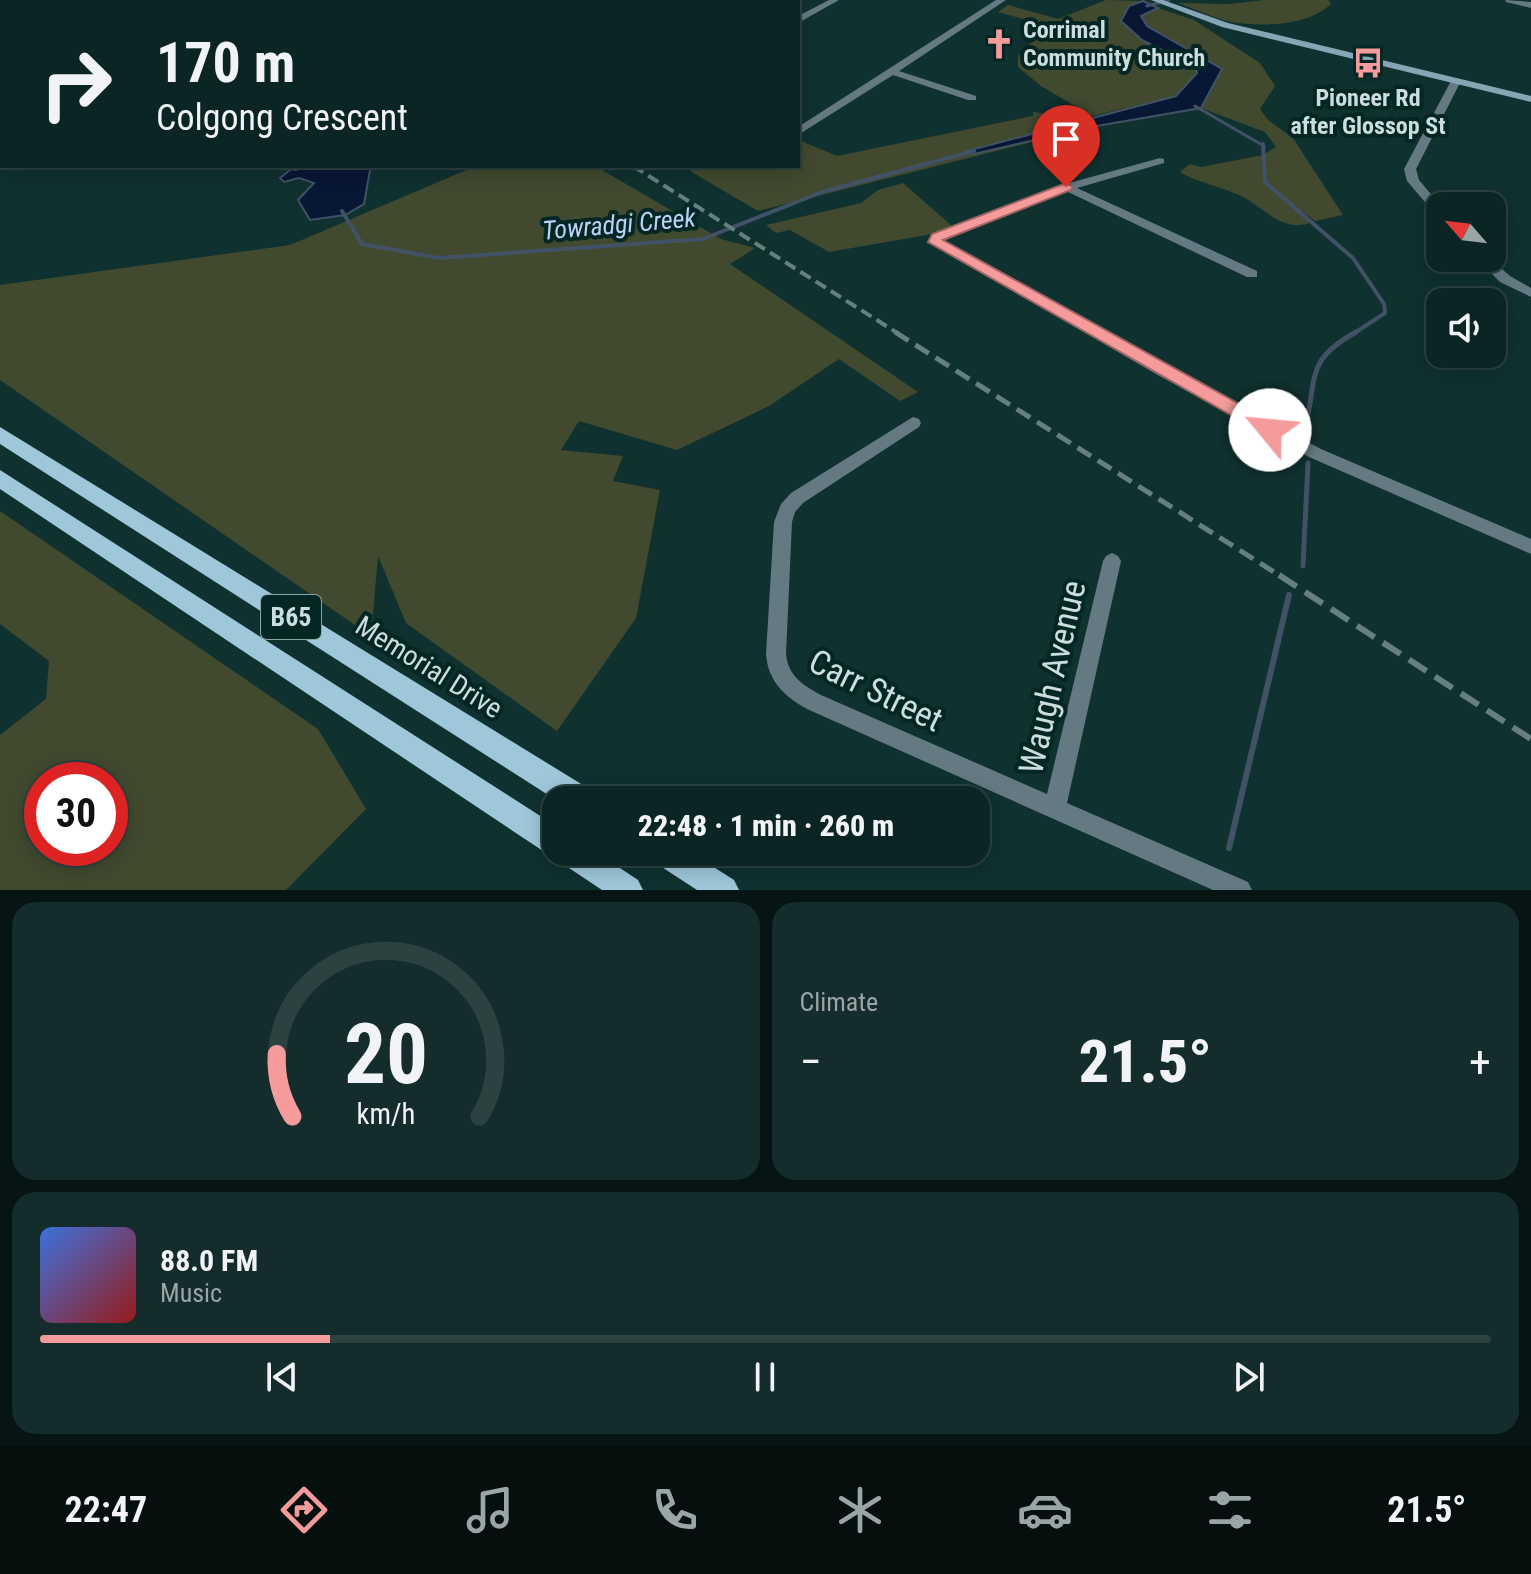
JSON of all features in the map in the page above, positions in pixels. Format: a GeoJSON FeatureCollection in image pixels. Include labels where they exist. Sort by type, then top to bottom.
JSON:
{"type":"FeatureCollection","features":[{"type":"Feature","properties":{"kind":"main road"},"geometry":{"type":"LineString","coordinates":[[1155,0],[1225,25],[1531,99]]}},
{"type":"Feature","properties":{"kind":"main road","name":"Memorial Drive"},"geometry":{"type":"LineString","coordinates":[[0,434],[559,786]]}},
{"type":"Feature","properties":{"kind":"main road","name":"B65"},"geometry":{"type":"LineString","coordinates":[[0,478],[542,834]]}},
{"type":"Feature","properties":{"kind":"main road"},"geometry":{"type":"LineString","coordinates":[[591,866],[628,890]]}},
{"type":"Feature","properties":{"kind":"main road"},"geometry":{"type":"LineString","coordinates":[[686,866],[724,890]]}},
{"type":"Feature","properties":{"kind":"street"},"geometry":{"type":"LineString","coordinates":[[800,19],[835,0]]}},
{"type":"Feature","properties":{"kind":"street"},"geometry":{"type":"LineString","coordinates":[[800,131],[1002,0]]}},
{"type":"Feature","properties":{"kind":"street"},"geometry":{"type":"LineString","coordinates":[[1509,0],[1531,5]]}},
{"type":"Feature","properties":{"kind":"street"},"geometry":{"type":"LineString","coordinates":[[891,71],[972,98]]}},
{"type":"Feature","properties":{"kind":"street"},"geometry":{"type":"LineString","coordinates":[[1426,196],[1413,181],[1410,169],[1456,81]]}},
{"type":"Feature","properties":{"kind":"street"},"geometry":{"type":"LineString","coordinates":[[1160,161],[1066,187],[937,237],[936,242],[1173,377],[1315,453],[1531,547]]}},
{"type":"Feature","properties":{"kind":"street"},"geometry":{"type":"LineString","coordinates":[[1066,187],[1252,274]]}},
{"type":"Feature","properties":{"kind":"street"},"geometry":{"type":"LineString","coordinates":[[1497,272],[1531,293]]}},
{"type":"Feature","properties":{"kind":"street","name":"Carr Street"},"geometry":{"type":"LineString","coordinates":[[913,423],[797,498],[787,509],[783,522],[776,665],[786,683],[803,696],[1240,890]]}},
{"type":"Feature","properties":{"kind":"street","name":"Waugh Avenue"},"geometry":{"type":"LineString","coordinates":[[1055,807],[1112,561]]}},
{"type":"Feature","properties":{"kind":"green space"},"geometry":{"type":"Polygon","coordinates":[[[1106,0],[1143,1],[1129,7],[1121,21],[1196,66],[1197,73],[1176,96],[1092,116],[1041,86],[1018,67],[1018,56],[1049,26],[998,12],[1008,5],[1058,19],[1106,0]]]}},
{"type":"Feature","properties":{"kind":"green space"},"geometry":{"type":"Polygon","coordinates":[[[1264,0],[1328,0],[1331,4],[1297,21],[1243,24],[1210,16],[1178,3],[1229,4],[1264,0]]]}},
{"type":"Feature","properties":{"kind":"green space"},"geometry":{"type":"Polygon","coordinates":[[[1158,8],[1194,20],[1260,63],[1275,86],[1260,109],[1268,120],[1293,138],[1343,215],[1315,221],[1294,205],[1313,222],[1292,225],[1274,218],[1239,195],[1180,172],[1190,164],[1201,167],[1263,155],[1276,147],[1265,132],[1201,108],[1222,69],[1147,26],[1140,16],[1158,8]]]}},
{"type":"Feature","properties":{"kind":"green space"},"geometry":{"type":"Polygon","coordinates":[[[1033,112],[1084,118],[1091,127],[758,211],[690,171],[701,168],[800,168],[801,141],[837,156],[1033,116],[1033,112]]]}},
{"type":"Feature","properties":{"kind":"green space"},"geometry":{"type":"Polygon","coordinates":[[[471,168],[598,168],[721,239],[755,248],[730,264],[918,392],[900,401],[839,359],[769,406],[677,450],[579,421],[561,450],[623,456],[613,481],[660,490],[636,618],[557,731],[406,623],[378,556],[371,636],[0,380],[0,285],[290,245],[471,168]]]}},
{"type":"Feature","properties":{"kind":"green space"},"geometry":{"type":"Polygon","coordinates":[[[903,183],[952,226],[927,235],[829,252],[790,230],[776,233],[766,225],[861,203],[878,190],[903,183]]]}},
{"type":"Feature","properties":{"kind":"green space"},"geometry":{"type":"Polygon","coordinates":[[[0,511],[318,729],[366,809],[286,890],[0,890],[0,735],[46,699],[49,661],[0,624],[0,511]]]}},
{"type":"Feature","properties":{"kind":"water"},"geometry":{"type":"Polygon","coordinates":[[[1143,1],[1158,8],[1141,16],[1147,26],[1222,69],[1201,108],[1091,127],[974,154],[967,151],[1176,96],[1197,73],[1196,67],[1142,40],[1121,21],[1129,6],[1143,1]]]}},
{"type":"Feature","properties":{"kind":"water"},"geometry":{"type":"Polygon","coordinates":[[[292,168],[370,170],[364,204],[345,215],[310,220],[298,200],[314,183],[299,178],[284,182],[280,178],[292,168]]]}},
{"type":"Feature","properties":{"kind":"waterway"},"geometry":{"type":"LineString","coordinates":[[1147,6],[1169,0]]}},
{"type":"Feature","properties":{"kind":"waterway"},"geometry":{"type":"LineString","coordinates":[[1195,106],[1263,145]]}},
{"type":"Feature","properties":{"kind":"waterway"},"geometry":{"type":"LineString","coordinates":[[1263,145],[1265,182],[1353,258],[1384,304],[1385,313],[1353,334]]}},
{"type":"Feature","properties":{"kind":"waterway","name":"Towradgi Creek"},"geometry":{"type":"LineString","coordinates":[[342,211],[362,244],[439,258],[703,239],[822,192],[974,151]]}},
{"type":"Feature","properties":{"kind":"waterway","name":"Towradgi Creek"},"geometry":{"type":"LineString","coordinates":[[290,168],[296,169]]}},
{"type":"Feature","properties":{"kind":"waterway"},"geometry":{"type":"LineString","coordinates":[[1306,425],[1313,381],[1321,361],[1329,351],[1356,332]]}},
{"type":"Feature","properties":{"kind":"waterway"},"geometry":{"type":"LineString","coordinates":[[1303,566],[1308,463]]}},
{"type":"Feature","properties":{"kind":"waterway"},"geometry":{"type":"LineString","coordinates":[[1229,848],[1289,595]]}},
{"type":"Feature","properties":{"kind":"railway"},"geometry":{"type":"LineString","coordinates":[[636,168],[899,334]]}},
{"type":"Feature","properties":{"kind":"railway"},"geometry":{"type":"LineString","coordinates":[[895,332],[1282,577]]}},
{"type":"Feature","properties":{"kind":"railway"},"geometry":{"type":"LineString","coordinates":[[1279,575],[1531,739]]}},
{"type":"Feature","properties":{"kind":"place","name":"Corrimal Community Church"},"geometry":{"type":"Point","coordinates":[999,44]}},
{"type":"Feature","properties":{"kind":"place","name":"Pioneer Rd after Glossop St"},"geometry":{"type":"Point","coordinates":[1368,63]}},
{"type":"Feature","properties":{"kind":"route"},"geometry":{"type":"LineString","coordinates":[[1066,187],[937,237],[936,242],[1270,430]]}}]}
